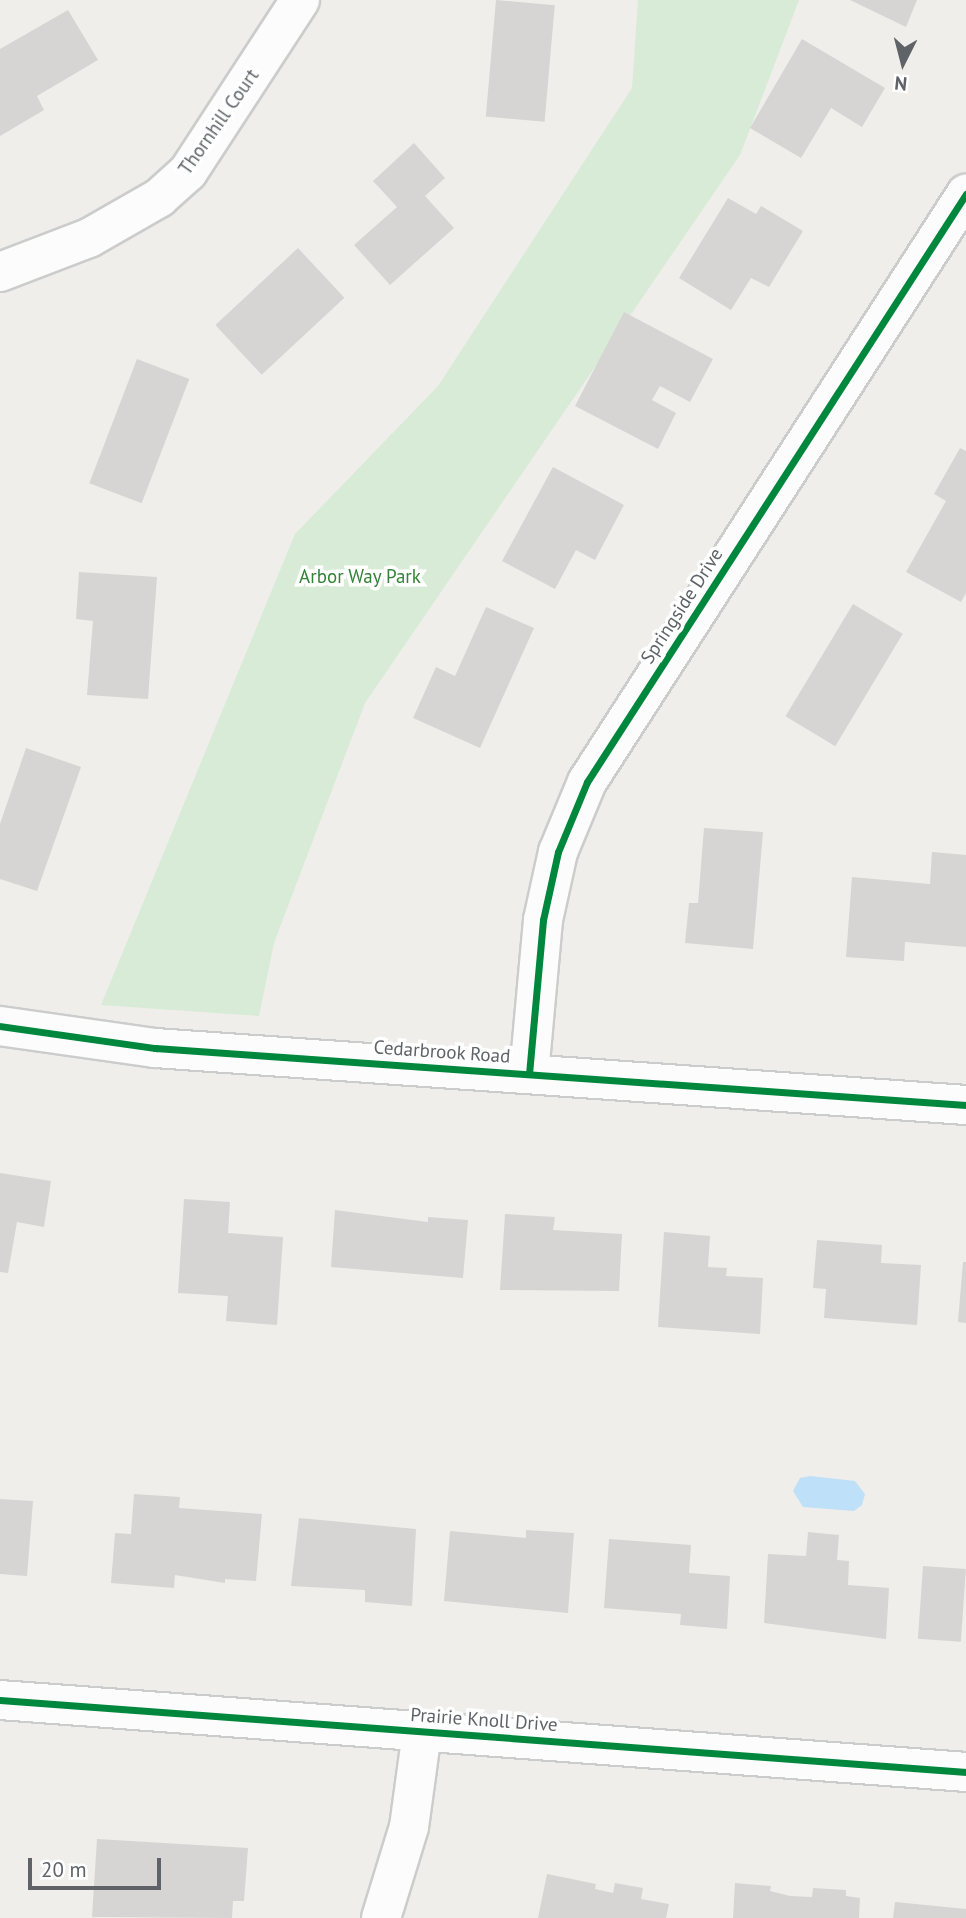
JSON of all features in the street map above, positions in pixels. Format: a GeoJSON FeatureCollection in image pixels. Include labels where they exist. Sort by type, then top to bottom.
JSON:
{"type":"FeatureCollection","features":[{"type":"Feature","properties":{"kind":"street","name":"Thornhill Court"},"geometry":{"type":"LineString","coordinates":[[0,272],[89,238],[159,198],[188,172],[300,0]]}},
{"type":"Feature","properties":{"kind":"street","name":"Springside Drive"},"geometry":{"type":"LineString","coordinates":[[528,1074],[542,920],[558,852],[587,782],[966,194]]}},
{"type":"Feature","properties":{"kind":"street","name":"Cedarbrook Road"},"geometry":{"type":"LineString","coordinates":[[0,1026],[155,1048],[966,1105]]}},
{"type":"Feature","properties":{"kind":"street","name":"Prairie Knoll Drive"},"geometry":{"type":"LineString","coordinates":[[0,1700],[966,1772]]}},
{"type":"Feature","properties":{"kind":"street"},"geometry":{"type":"LineString","coordinates":[[381,1918],[409,1828],[422,1732]]}},
{"type":"Feature","properties":{"kind":"green space","name":"Arbor Way Park"},"geometry":{"type":"Polygon","coordinates":[[[638,0],[799,0],[740,155],[365,703],[274,943],[259,1016],[101,1005],[295,534],[438,386],[632,88],[638,0]]]}},
{"type":"Feature","properties":{"kind":"water"},"geometry":{"type":"Polygon","coordinates":[[[810,1476],[855,1481],[865,1494],[862,1505],[854,1511],[803,1507],[793,1491],[800,1478],[810,1476]]]}},
{"type":"Feature","properties":{"kind":"building"},"geometry":{"type":"Polygon","coordinates":[[[496,0],[555,5],[545,122],[486,117],[496,0]]]}},
{"type":"Feature","properties":{"kind":"building"},"geometry":{"type":"Polygon","coordinates":[[[850,0],[917,0],[906,27],[850,0]]]}},
{"type":"Feature","properties":{"kind":"building"},"geometry":{"type":"Polygon","coordinates":[[[68,10],[98,60],[37,96],[44,110],[0,136],[0,49],[68,10]]]}},
{"type":"Feature","properties":{"kind":"building"},"geometry":{"type":"Polygon","coordinates":[[[802,39],[885,88],[862,127],[831,108],[801,158],[750,128],[802,39]]]}},
{"type":"Feature","properties":{"kind":"building"},"geometry":{"type":"Polygon","coordinates":[[[414,143],[445,178],[425,196],[454,228],[390,285],[354,245],[397,207],[373,181],[414,143]]]}},
{"type":"Feature","properties":{"kind":"building"},"geometry":{"type":"Polygon","coordinates":[[[728,198],[756,214],[761,206],[803,231],[769,287],[751,278],[731,310],[679,278],[728,198]]]}},
{"type":"Feature","properties":{"kind":"building"},"geometry":{"type":"Polygon","coordinates":[[[298,248],[344,298],[262,375],[215,325],[298,248]]]}},
{"type":"Feature","properties":{"kind":"building"},"geometry":{"type":"Polygon","coordinates":[[[624,312],[713,359],[690,402],[660,386],[652,400],[676,413],[658,449],[575,406],[624,312]]]}},
{"type":"Feature","properties":{"kind":"building"},"geometry":{"type":"Polygon","coordinates":[[[137,359],[189,379],[142,503],[89,483],[137,359]]]}},
{"type":"Feature","properties":{"kind":"building"},"geometry":{"type":"Polygon","coordinates":[[[960,448],[966,451],[966,593],[961,602],[906,572],[946,501],[934,494],[960,448]]]}},
{"type":"Feature","properties":{"kind":"building"},"geometry":{"type":"Polygon","coordinates":[[[553,467],[624,505],[595,560],[576,550],[555,589],[502,561],[553,467]]]}},
{"type":"Feature","properties":{"kind":"building"},"geometry":{"type":"Polygon","coordinates":[[[79,572],[157,577],[148,699],[87,695],[93,621],[76,619],[79,572]]]}},
{"type":"Feature","properties":{"kind":"building"},"geometry":{"type":"Polygon","coordinates":[[[853,604],[903,634],[835,746],[786,716],[853,604]]]}},
{"type":"Feature","properties":{"kind":"building"},"geometry":{"type":"Polygon","coordinates":[[[486,607],[534,628],[480,748],[413,718],[436,667],[455,676],[486,607]]]}},
{"type":"Feature","properties":{"kind":"building"},"geometry":{"type":"Polygon","coordinates":[[[26,748],[81,767],[37,891],[0,879],[0,824],[26,748]]]}},
{"type":"Feature","properties":{"kind":"building"},"geometry":{"type":"Polygon","coordinates":[[[704,828],[763,832],[753,949],[685,943],[689,903],[698,903],[704,828]]]}},
{"type":"Feature","properties":{"kind":"building"},"geometry":{"type":"Polygon","coordinates":[[[932,852],[966,855],[966,947],[905,942],[904,961],[846,957],[852,877],[930,884],[932,852]]]}},
{"type":"Feature","properties":{"kind":"building"},"geometry":{"type":"Polygon","coordinates":[[[0,1173],[51,1181],[44,1227],[17,1222],[8,1273],[0,1272],[0,1173]]]}},
{"type":"Feature","properties":{"kind":"building"},"geometry":{"type":"Polygon","coordinates":[[[184,1199],[230,1202],[228,1233],[283,1237],[277,1325],[226,1321],[228,1296],[178,1293],[184,1199]]]}},
{"type":"Feature","properties":{"kind":"building"},"geometry":{"type":"Polygon","coordinates":[[[335,1210],[428,1222],[428,1217],[468,1220],[463,1278],[331,1267],[335,1210]]]}},
{"type":"Feature","properties":{"kind":"building"},"geometry":{"type":"Polygon","coordinates":[[[505,1214],[555,1217],[553,1230],[622,1234],[619,1291],[500,1290],[505,1214]]]}},
{"type":"Feature","properties":{"kind":"building"},"geometry":{"type":"Polygon","coordinates":[[[664,1232],[710,1236],[708,1267],[727,1268],[726,1276],[763,1278],[760,1334],[658,1327],[664,1232]]]}},
{"type":"Feature","properties":{"kind":"building"},"geometry":{"type":"Polygon","coordinates":[[[817,1240],[882,1245],[881,1263],[921,1265],[917,1325],[824,1318],[826,1289],[813,1288],[817,1240]]]}},
{"type":"Feature","properties":{"kind":"building"},"geometry":{"type":"Polygon","coordinates":[[[963,1262],[966,1262],[966,1323],[958,1322],[963,1262]]]}},
{"type":"Feature","properties":{"kind":"building"},"geometry":{"type":"Polygon","coordinates":[[[134,1494],[180,1497],[179,1508],[262,1514],[256,1581],[225,1579],[225,1583],[175,1575],[174,1588],[111,1583],[115,1533],[131,1534],[134,1494]]]}},
{"type":"Feature","properties":{"kind":"building"},"geometry":{"type":"Polygon","coordinates":[[[0,1499],[33,1501],[27,1576],[0,1574],[0,1499]]]}},
{"type":"Feature","properties":{"kind":"building"},"geometry":{"type":"Polygon","coordinates":[[[299,1518],[416,1529],[412,1606],[365,1602],[365,1590],[291,1586],[299,1518]]]}},
{"type":"Feature","properties":{"kind":"building"},"geometry":{"type":"Polygon","coordinates":[[[526,1530],[574,1533],[568,1613],[444,1601],[450,1531],[526,1538],[526,1530]]]}},
{"type":"Feature","properties":{"kind":"building"},"geometry":{"type":"Polygon","coordinates":[[[808,1532],[839,1535],[837,1560],[849,1561],[848,1585],[889,1588],[886,1639],[764,1623],[768,1554],[806,1556],[808,1532]]]}},
{"type":"Feature","properties":{"kind":"building"},"geometry":{"type":"Polygon","coordinates":[[[609,1539],[691,1545],[689,1573],[730,1576],[727,1629],[680,1625],[681,1614],[604,1608],[609,1539]]]}},
{"type":"Feature","properties":{"kind":"building"},"geometry":{"type":"Polygon","coordinates":[[[923,1566],[966,1569],[961,1642],[918,1639],[923,1566]]]}},
{"type":"Feature","properties":{"kind":"building"},"geometry":{"type":"Polygon","coordinates":[[[97,1839],[248,1848],[244,1901],[233,1901],[232,1918],[92,1917],[97,1839]]]}},
{"type":"Feature","properties":{"kind":"building"},"geometry":{"type":"Polygon","coordinates":[[[547,1874],[596,1884],[595,1889],[613,1893],[615,1883],[643,1888],[641,1899],[669,1904],[666,1918],[538,1918],[547,1874]]]}},
{"type":"Feature","properties":{"kind":"building"},"geometry":{"type":"Polygon","coordinates":[[[735,1883],[771,1886],[770,1891],[790,1896],[812,1897],[813,1888],[846,1890],[846,1896],[860,1898],[859,1918],[733,1918],[735,1883]]]}},
{"type":"Feature","properties":{"kind":"building"},"geometry":{"type":"Polygon","coordinates":[[[895,1902],[966,1909],[966,1918],[893,1918],[895,1902]]]}},
{"type":"Feature","properties":{"kind":"cycle path"},"geometry":{"type":"LineString","coordinates":[[529,1074],[543,920],[558,852],[587,782],[966,194]]}},
{"type":"Feature","properties":{"kind":"cycle path"},"geometry":{"type":"LineString","coordinates":[[0,1026],[155,1048],[966,1105]]}},
{"type":"Feature","properties":{"kind":"cycle path"},"geometry":{"type":"LineString","coordinates":[[0,1700],[966,1772]]}}]}
